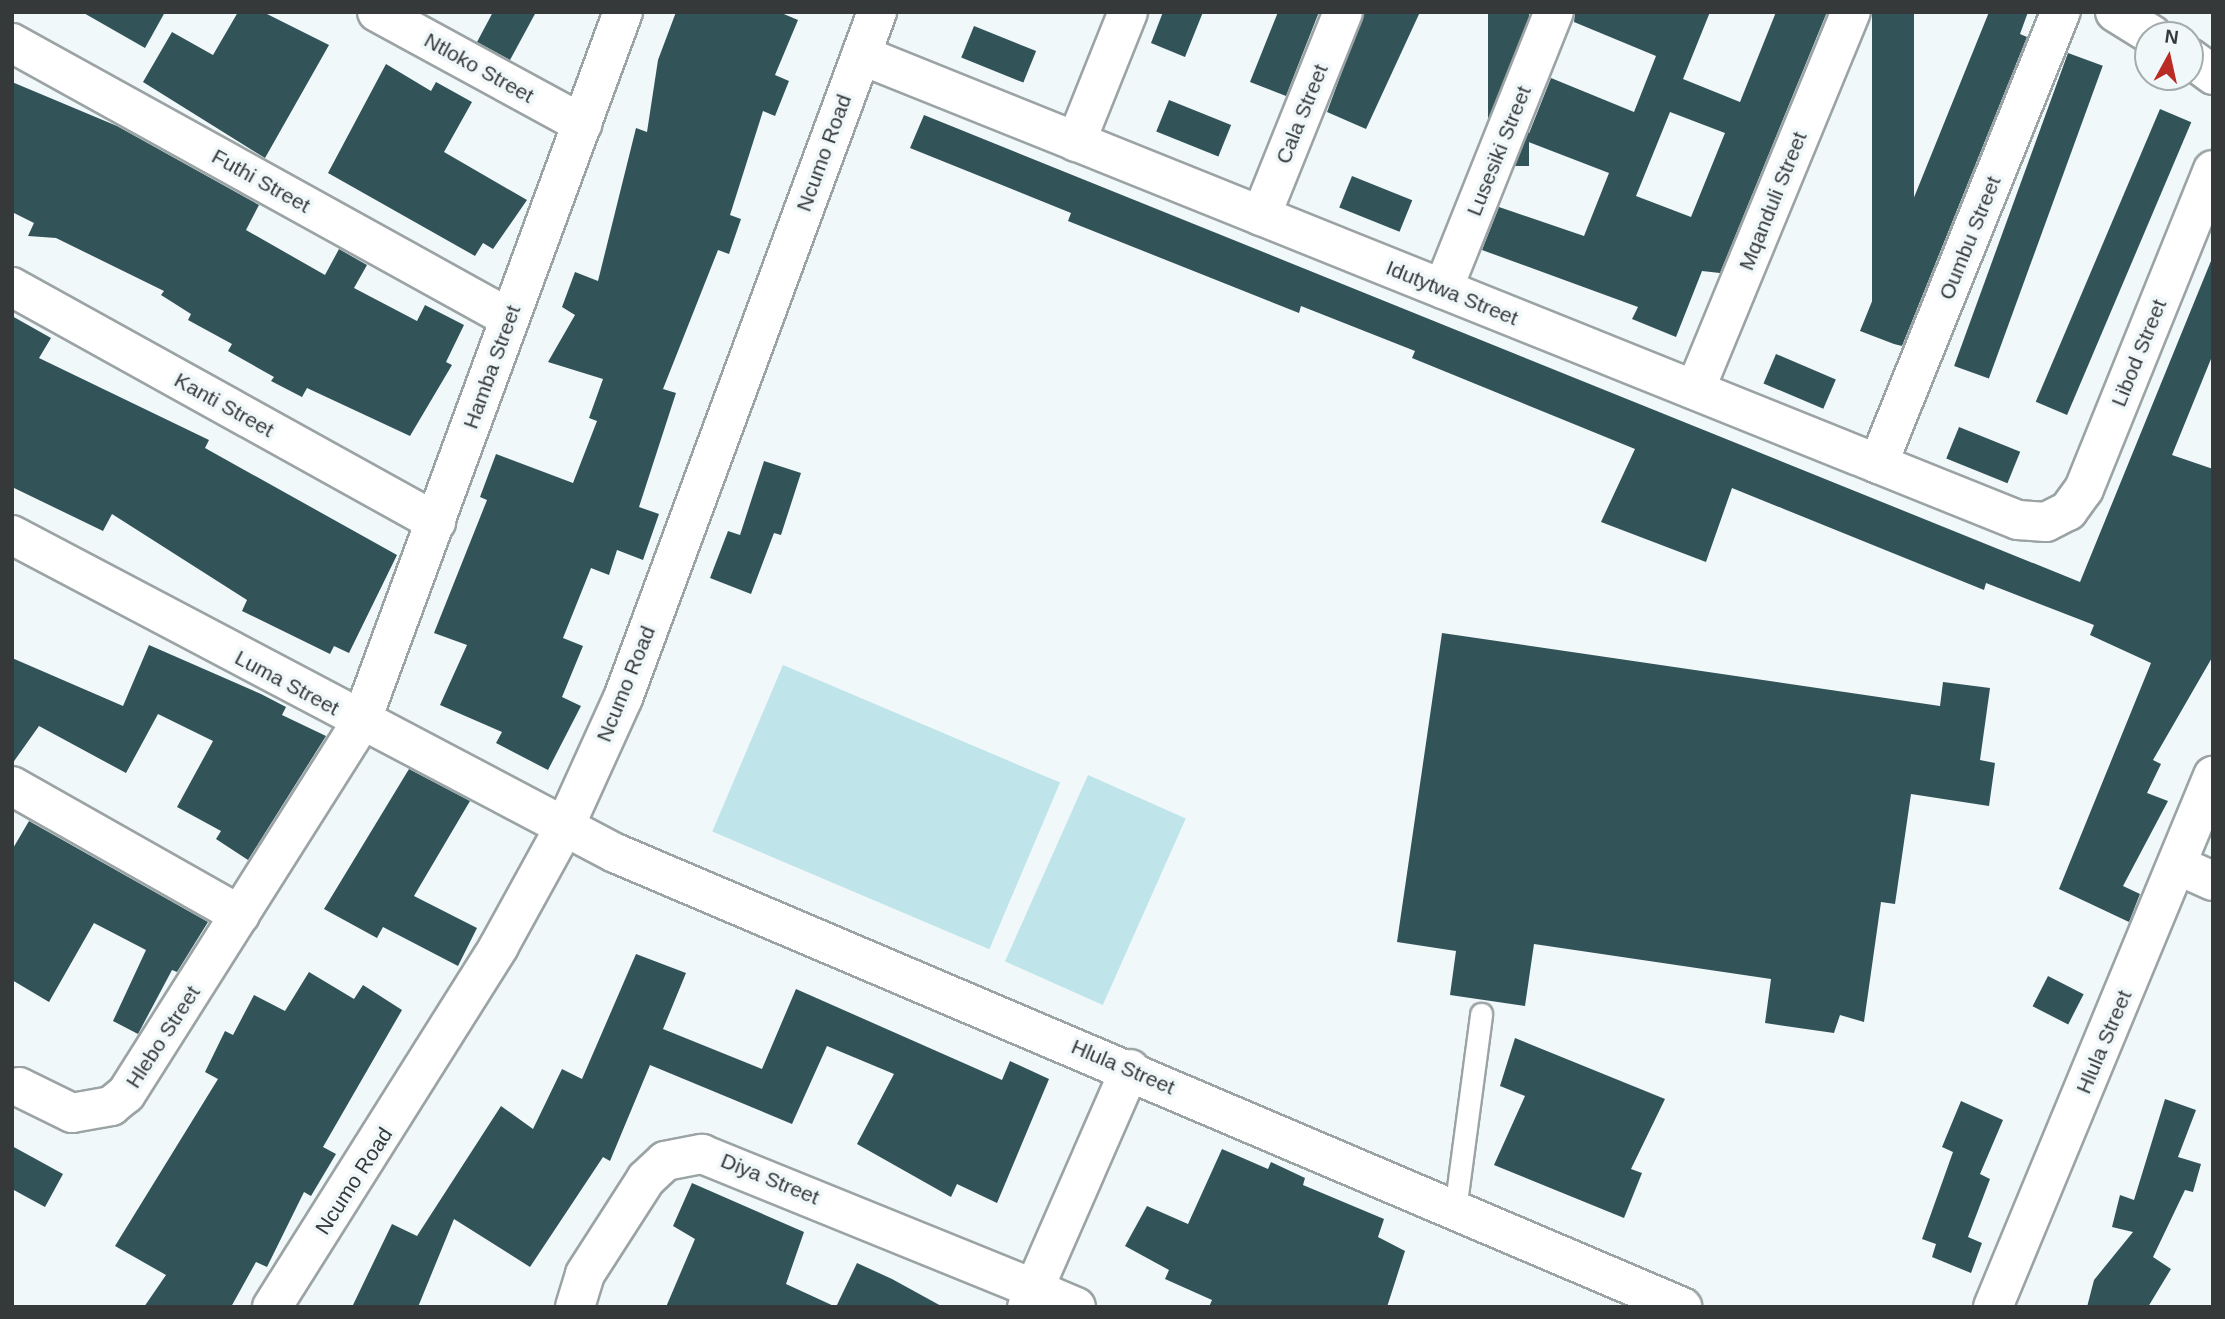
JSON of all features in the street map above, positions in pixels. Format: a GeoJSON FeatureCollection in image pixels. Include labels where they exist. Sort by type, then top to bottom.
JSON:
{"type":"FeatureCollection","features":[{"type":"Feature","properties":{"kind":"street","name":"Ntloko Street"},"geometry":{"type":"LineString","coordinates":[[377,12],[582,124]]}},
{"type":"Feature","properties":{"kind":"street","name":"Hamba Street"},"geometry":{"type":"LineString","coordinates":[[361,722],[624,12]]}},
{"type":"Feature","properties":{"kind":"street","name":"Ncumo Road"},"geometry":{"type":"LineString","coordinates":[[272,1307],[499,946],[564,828],[627,686],[877,12]]}},
{"type":"Feature","properties":{"kind":"street"},"geometry":{"type":"LineString","coordinates":[[1076,142],[1128,12]]}},
{"type":"Feature","properties":{"kind":"street","name":"Cala Street"},"geometry":{"type":"LineString","coordinates":[[1261,216],[1343,12]]}},
{"type":"Feature","properties":{"kind":"street","name":"Lusesiki Street"},"geometry":{"type":"LineString","coordinates":[[1443,289],[1555,12]]}},
{"type":"Feature","properties":{"kind":"street","name":"Mqanduli Street"},"geometry":{"type":"LineString","coordinates":[[1695,390],[1851,12]]}},
{"type":"Feature","properties":{"kind":"street","name":"Oumbu Street"},"geometry":{"type":"LineString","coordinates":[[1878,464],[2061,12]]}},
{"type":"Feature","properties":{"kind":"street"},"geometry":{"type":"LineString","coordinates":[[2115,12],[2134,24]]}},
{"type":"Feature","properties":{"kind":"street","name":"Futhi Street"},"geometry":{"type":"LineString","coordinates":[[12,43],[509,318]]}},
{"type":"Feature","properties":{"kind":"street","name":"Idutytwa Street"},"geometry":{"type":"LineString","coordinates":[[860,55],[2018,520],[2046,522]]}},
{"type":"Feature","properties":{"kind":"street","name":"Libod Street"},"geometry":{"type":"LineString","coordinates":[[2046,522],[2068,511],[2084,489],[2213,170]]}},
{"type":"Feature","properties":{"kind":"street","name":"Kanti Street"},"geometry":{"type":"LineString","coordinates":[[12,287],[436,522]]}},
{"type":"Feature","properties":{"kind":"street","name":"Luma Street"},"geometry":{"type":"LineString","coordinates":[[12,535],[564,828]]}},
{"type":"Feature","properties":{"kind":"street","name":"Hlebo Street"},"geometry":{"type":"LineString","coordinates":[[19,1087],[72,1114],[111,1106],[127,1094],[361,722]]}},
{"type":"Feature","properties":{"kind":"street","name":"Hlula Street"},"geometry":{"type":"LineString","coordinates":[[1993,1307],[2213,776]]}},
{"type":"Feature","properties":{"kind":"street"},"geometry":{"type":"LineString","coordinates":[[12,786],[240,915]]}},
{"type":"Feature","properties":{"kind":"street","name":"Hlula Street"},"geometry":{"type":"LineString","coordinates":[[564,828],[1682,1307]]}},
{"type":"Feature","properties":{"kind":"street"},"geometry":{"type":"LineString","coordinates":[[2177,865],[2213,881]]}},
{"type":"Feature","properties":{"kind":"street"},"geometry":{"type":"LineString","coordinates":[[1030,1298],[1130,1069]]}},
{"type":"Feature","properties":{"kind":"street","name":"Diya Street"},"geometry":{"type":"LineString","coordinates":[[575,1307],[585,1273],[646,1179],[682,1154],[732,1161],[1030,1298],[1076,1307]]}},
{"type":"Feature","properties":{"kind":"lane"},"geometry":{"type":"LineString","coordinates":[[1455,1210],[1481,1014]]}},
{"type":"Feature","properties":{"kind":"shaded area"},"geometry":{"type":"Polygon","coordinates":[[[783,665],[1060,783],[989,949],[712,832],[783,665]]]}},
{"type":"Feature","properties":{"kind":"shaded area"},"geometry":{"type":"Polygon","coordinates":[[[1088,775],[1186,819],[1103,1005],[1005,961],[1088,775]]]}},
{"type":"Feature","properties":{"kind":"building"},"geometry":{"type":"Polygon","coordinates":[[[82,12],[165,12],[145,48],[82,12]]]}},
{"type":"Feature","properties":{"kind":"building"},"geometry":{"type":"Polygon","coordinates":[[[238,12],[263,12],[329,45],[265,158],[143,82],[172,32],[213,55],[238,12]]]}},
{"type":"Feature","properties":{"kind":"building"},"geometry":{"type":"Polygon","coordinates":[[[493,12],[536,12],[510,60],[477,42],[493,12]]]}},
{"type":"Feature","properties":{"kind":"building"},"geometry":{"type":"Polygon","coordinates":[[[676,12],[779,12],[798,20],[775,75],[789,81],[775,116],[763,111],[730,215],[741,219],[729,254],[718,250],[663,389],[676,393],[639,507],[659,514],[643,560],[617,550],[609,575],[591,568],[563,638],[583,646],[562,697],[581,706],[548,770],[496,743],[502,732],[440,705],[467,645],[434,633],[487,500],[480,497],[496,454],[573,483],[597,421],[589,418],[603,379],[548,362],[575,315],[562,307],[575,272],[598,281],[636,128],[647,132],[658,60],[676,12]]]}},
{"type":"Feature","properties":{"kind":"building"},"geometry":{"type":"Polygon","coordinates":[[[1163,12],[1203,12],[1185,57],[1151,43],[1163,12]]]}},
{"type":"Feature","properties":{"kind":"building"},"geometry":{"type":"Polygon","coordinates":[[[1278,12],[1319,12],[1286,96],[1250,82],[1278,12]]]}},
{"type":"Feature","properties":{"kind":"building"},"geometry":{"type":"Polygon","coordinates":[[[1364,12],[1420,12],[1366,129],[1327,112],[1364,12]]]}},
{"type":"Feature","properties":{"kind":"building"},"geometry":{"type":"Polygon","coordinates":[[[1488,12],[1529,12],[1529,166],[1488,166],[1488,12]]]}},
{"type":"Feature","properties":{"kind":"building"},"geometry":{"type":"Polygon","coordinates":[[[1575,12],[1710,12],[1683,79],[1740,102],[1776,12],[1827,12],[1720,273],[1702,271],[1676,337],[1632,319],[1638,307],[1482,250],[1499,207],[1584,236],[1609,173],[1526,141],[1551,78],[1634,112],[1656,56],[1574,22],[1575,12]],[[1670,112],[1636,196],[1691,217],[1725,133],[1670,112]]]}},
{"type":"Feature","properties":{"kind":"building"},"geometry":{"type":"Polygon","coordinates":[[[1872,12],[1914,12],[1914,312],[1872,312],[1872,12]]]}},
{"type":"Feature","properties":{"kind":"building"},"geometry":{"type":"Polygon","coordinates":[[[1989,12],[2028,12],[2020,34],[2027,37],[1902,346],[1894,344],[1860,331],[1989,12]]]}},
{"type":"Feature","properties":{"kind":"building"},"geometry":{"type":"Polygon","coordinates":[[[974,26],[1036,51],[1023,83],[961,58],[974,26]]]}},
{"type":"Feature","properties":{"kind":"building"},"geometry":{"type":"Polygon","coordinates":[[[2068,53],[2103,66],[1989,379],[1954,366],[2068,53]]]}},
{"type":"Feature","properties":{"kind":"building"},"geometry":{"type":"Polygon","coordinates":[[[386,64],[431,91],[436,82],[472,102],[444,152],[527,200],[493,249],[483,243],[475,256],[328,173],[386,64]]]}},
{"type":"Feature","properties":{"kind":"building"},"geometry":{"type":"Polygon","coordinates":[[[12,82],[117,126],[259,205],[246,230],[325,275],[339,249],[367,265],[354,288],[417,321],[425,305],[464,325],[446,362],[452,365],[410,436],[307,388],[302,397],[271,381],[274,377],[228,351],[232,344],[188,320],[191,314],[161,295],[164,291],[56,238],[28,236],[34,223],[12,212],[12,82]]]}},
{"type":"Feature","properties":{"kind":"building"},"geometry":{"type":"Polygon","coordinates":[[[1169,100],[1231,125],[1218,157],[1156,132],[1169,100]]]}},
{"type":"Feature","properties":{"kind":"building"},"geometry":{"type":"Polygon","coordinates":[[[2160,109],[2191,122],[2067,415],[2036,402],[2160,109]]]}},
{"type":"Feature","properties":{"kind":"building"},"geometry":{"type":"Polygon","coordinates":[[[924,115],[2080,582],[2213,256],[2213,354],[2172,455],[2213,469],[2213,656],[2153,760],[2161,764],[2147,793],[2168,801],[2123,886],[2140,894],[2129,922],[2059,889],[2151,663],[2090,635],[2094,625],[1986,583],[1984,590],[1732,488],[1706,562],[1601,522],[1635,449],[1412,358],[1415,351],[1301,306],[1299,313],[1068,221],[1071,213],[910,148],[924,115]]]}},
{"type":"Feature","properties":{"kind":"building"},"geometry":{"type":"Polygon","coordinates":[[[1352,176],[1412,200],[1400,232],[1339,208],[1352,176]]]}},
{"type":"Feature","properties":{"kind":"building"},"geometry":{"type":"Polygon","coordinates":[[[12,316],[51,338],[39,358],[209,440],[205,448],[397,555],[349,653],[334,646],[330,654],[242,611],[247,600],[112,514],[103,531],[12,487],[12,316]]]}},
{"type":"Feature","properties":{"kind":"building"},"geometry":{"type":"Polygon","coordinates":[[[1776,354],[1836,379],[1823,409],[1763,383],[1776,354]]]}},
{"type":"Feature","properties":{"kind":"building"},"geometry":{"type":"Polygon","coordinates":[[[1959,427],[2020,452],[2007,483],[1946,459],[1959,427]]]}},
{"type":"Feature","properties":{"kind":"building"},"geometry":{"type":"Polygon","coordinates":[[[764,461],[801,473],[781,535],[774,533],[751,594],[710,578],[728,531],[740,535],[764,461]]]}},
{"type":"Feature","properties":{"kind":"building"},"geometry":{"type":"Polygon","coordinates":[[[1442,633],[1940,706],[1943,682],[1990,688],[1980,760],[1995,763],[1989,806],[1911,794],[1895,904],[1881,902],[1864,1022],[1840,1015],[1834,1033],[1765,1023],[1771,979],[1534,944],[1525,1006],[1450,995],[1456,951],[1397,942],[1442,633]]]}},
{"type":"Feature","properties":{"kind":"building"},"geometry":{"type":"Polygon","coordinates":[[[149,645],[261,694],[286,707],[282,715],[326,736],[248,860],[216,839],[221,831],[177,807],[213,741],[158,714],[126,773],[39,726],[12,764],[12,658],[123,706],[149,645]]]}},
{"type":"Feature","properties":{"kind":"building"},"geometry":{"type":"Polygon","coordinates":[[[409,769],[470,801],[414,896],[477,928],[458,966],[383,927],[377,938],[324,909],[409,769]]]}},
{"type":"Feature","properties":{"kind":"building"},"geometry":{"type":"Polygon","coordinates":[[[29,821],[208,922],[177,972],[172,970],[138,1034],[113,1021],[146,950],[94,923],[49,1002],[12,980],[12,850],[29,821]]]}},
{"type":"Feature","properties":{"kind":"building"},"geometry":{"type":"Polygon","coordinates":[[[636,954],[686,973],[663,1029],[762,1069],[796,989],[1002,1080],[1010,1061],[1049,1079],[997,1203],[957,1184],[951,1197],[857,1144],[894,1074],[827,1046],[792,1124],[650,1065],[610,1161],[603,1157],[530,1267],[454,1219],[418,1307],[352,1307],[392,1224],[417,1236],[501,1106],[533,1129],[562,1069],[582,1079],[636,954]]]}},
{"type":"Feature","properties":{"kind":"building"},"geometry":{"type":"Polygon","coordinates":[[[309,972],[354,999],[363,985],[402,1010],[323,1147],[336,1154],[311,1196],[304,1192],[267,1267],[256,1262],[231,1307],[144,1307],[166,1275],[115,1246],[218,1079],[205,1072],[225,1031],[233,1035],[254,995],[285,1011],[309,972]]]}},
{"type":"Feature","properties":{"kind":"building"},"geometry":{"type":"Polygon","coordinates":[[[2048,976],[2084,994],[2068,1024],[2033,1006],[2048,976]]]}},
{"type":"Feature","properties":{"kind":"building"},"geometry":{"type":"Polygon","coordinates":[[[1515,1038],[1665,1099],[1631,1169],[1642,1173],[1624,1218],[1494,1165],[1525,1096],[1500,1086],[1515,1038]]]}},
{"type":"Feature","properties":{"kind":"building"},"geometry":{"type":"Polygon","coordinates":[[[2165,1099],[2196,1110],[2178,1157],[2201,1164],[2193,1192],[2185,1190],[2153,1257],[2171,1269],[2148,1307],[2087,1307],[2094,1280],[2133,1232],[2112,1227],[2120,1195],[2134,1200],[2165,1099]]]}},
{"type":"Feature","properties":{"kind":"building"},"geometry":{"type":"Polygon","coordinates":[[[1961,1101],[2003,1120],[1980,1174],[1990,1179],[1968,1237],[1982,1243],[1971,1273],[1932,1257],[1936,1244],[1922,1239],[1953,1152],[1942,1147],[1961,1101]]]}},
{"type":"Feature","properties":{"kind":"building"},"geometry":{"type":"Polygon","coordinates":[[[12,1146],[63,1174],[45,1207],[12,1189],[12,1146]]]}},
{"type":"Feature","properties":{"kind":"building"},"geometry":{"type":"Polygon","coordinates":[[[1222,1149],[1268,1169],[1271,1162],[1305,1178],[1303,1185],[1384,1219],[1378,1237],[1405,1251],[1387,1307],[1209,1307],[1212,1300],[1165,1279],[1169,1270],[1125,1246],[1147,1206],[1188,1224],[1222,1149]]]}},
{"type":"Feature","properties":{"kind":"building"},"geometry":{"type":"Polygon","coordinates":[[[692,1183],[804,1232],[786,1284],[836,1307],[666,1307],[695,1239],[673,1226],[692,1183]]]}},
{"type":"Feature","properties":{"kind":"building"},"geometry":{"type":"Polygon","coordinates":[[[857,1263],[892,1279],[943,1307],[836,1307],[857,1263]]]}}]}
